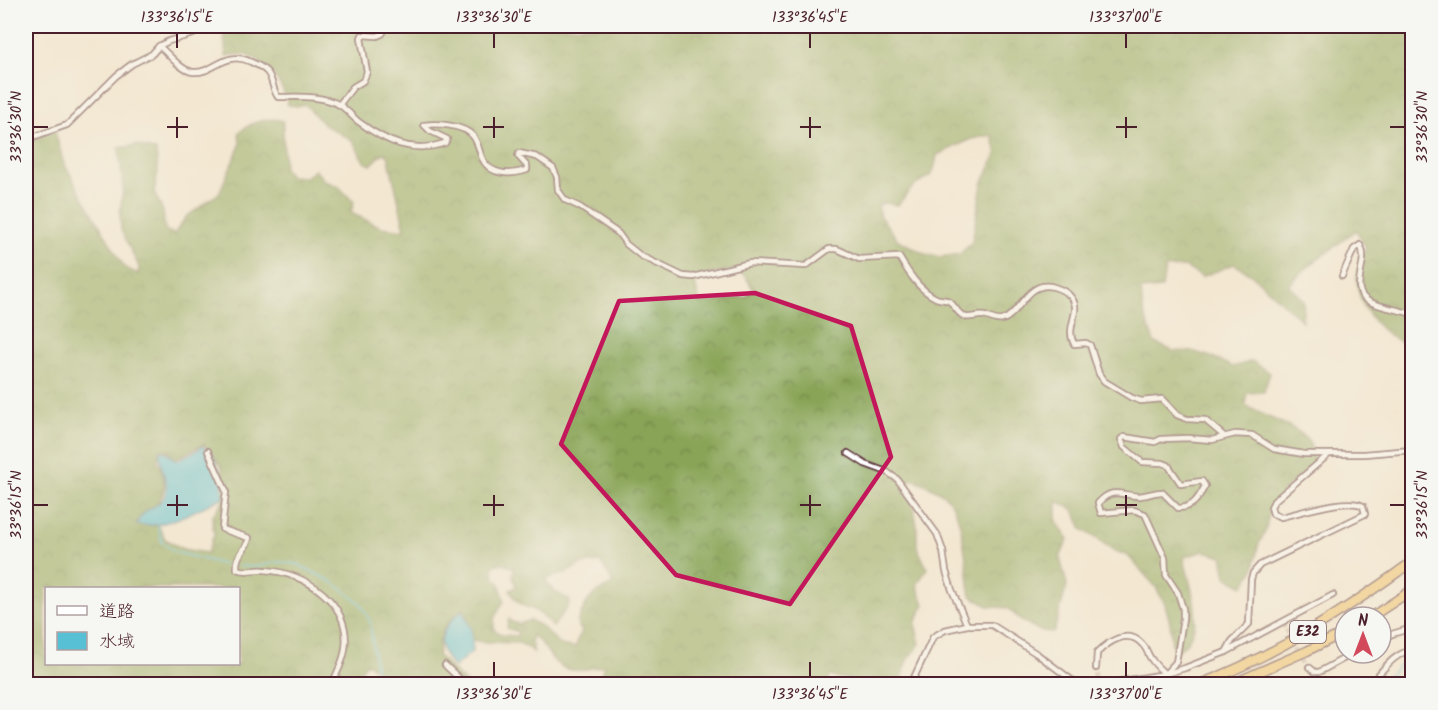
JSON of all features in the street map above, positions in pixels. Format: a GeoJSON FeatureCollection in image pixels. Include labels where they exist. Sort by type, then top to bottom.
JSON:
{"type":"FeatureCollection","features":[{"type":"Feature","properties":{"kind":"highway","name":"E32"},"geometry":{"type":"LineString","coordinates":[[1200,684],[1220,677],[1298,638],[1409,564]]}},
{"type":"Feature","properties":{"kind":"highway"},"geometry":{"type":"LineString","coordinates":[[1390,605],[1413,590]]}},
{"type":"Feature","properties":{"kind":"highway","name":"E32"},"geometry":{"type":"LineString","coordinates":[[1232,684],[1333,638]]}},
{"type":"Feature","properties":{"kind":"highway"},"geometry":{"type":"LineString","coordinates":[[1192,684],[1220,677]]}},
{"type":"Feature","properties":{"kind":"street"},"geometry":{"type":"LineString","coordinates":[[26,142],[33,137],[67,125],[116,76],[132,64],[152,54],[159,46],[193,34],[200,26]]}},
{"type":"Feature","properties":{"kind":"street"},"geometry":{"type":"LineString","coordinates":[[339,105],[353,87],[363,81],[366,72],[362,35],[377,36],[382,34],[387,26]]}},
{"type":"Feature","properties":{"kind":"street"},"geometry":{"type":"LineString","coordinates":[[159,46],[191,72],[200,72],[220,62],[239,57],[260,66],[267,72],[278,97],[312,98],[339,105],[379,136],[396,144],[412,148],[445,143],[447,139],[430,131],[424,125],[453,127],[473,136],[487,167],[497,172],[518,173],[527,170],[527,166],[518,156],[519,153],[526,153],[544,160],[553,168],[557,177],[558,190],[565,200],[580,207],[618,233],[626,244],[641,256],[683,276],[693,276],[750,263],[806,266],[829,249],[837,249],[859,259],[899,257],[916,282],[934,298],[949,301],[958,312],[968,318],[986,316],[995,320],[1002,320],[1009,316],[1036,289],[1052,286],[1072,297],[1075,313],[1069,334],[1074,344],[1090,345],[1099,374],[1104,381],[1141,401],[1162,399],[1177,415],[1187,419],[1205,420],[1224,436]]}},
{"type":"Feature","properties":{"kind":"street"},"geometry":{"type":"LineString","coordinates":[[1342,276],[1354,249],[1360,245],[1363,249],[1359,283],[1362,296],[1369,302],[1413,314]]}},
{"type":"Feature","properties":{"kind":"street"},"geometry":{"type":"LineString","coordinates":[[1165,674],[1176,662],[1183,619],[1181,599],[1166,575],[1165,558],[1145,514],[1134,510],[1101,513],[1098,502],[1109,493],[1119,492],[1135,496],[1162,492],[1178,508],[1185,508],[1197,500],[1205,486],[1202,481],[1181,484],[1174,471],[1163,463],[1142,462],[1124,447],[1121,442],[1124,437],[1155,442],[1161,439],[1212,440],[1224,436],[1252,435],[1274,449],[1328,455],[1413,450]]}},
{"type":"Feature","properties":{"kind":"street"},"geometry":{"type":"LineString","coordinates":[[208,452],[226,492],[222,529],[249,538],[249,542],[237,557],[238,571],[264,570],[305,580],[329,598],[341,620],[345,649],[332,684]]}},
{"type":"Feature","properties":{"kind":"street"},"geometry":{"type":"LineString","coordinates":[[848,453],[865,464],[897,478],[937,534],[952,590],[967,625]]}},
{"type":"Feature","properties":{"kind":"street"},"geometry":{"type":"LineString","coordinates":[[1226,652],[1232,641],[1249,624],[1251,579],[1260,565],[1272,557],[1365,514],[1363,506],[1357,503],[1341,503],[1281,517],[1273,514],[1271,507],[1274,501],[1328,455]]}},
{"type":"Feature","properties":{"kind":"street"},"geometry":{"type":"LineString","coordinates":[[1105,684],[1165,674],[1226,652],[1333,595]]}},
{"type":"Feature","properties":{"kind":"street"},"geometry":{"type":"LineString","coordinates":[[911,684],[933,637],[945,630],[967,625],[992,626],[1037,654],[1077,684]]}},
{"type":"Feature","properties":{"kind":"street"},"geometry":{"type":"LineString","coordinates":[[1393,634],[1413,628]]}},
{"type":"Feature","properties":{"kind":"street"},"geometry":{"type":"LineString","coordinates":[[1096,668],[1097,653],[1106,644],[1120,637],[1131,638],[1142,643],[1151,660],[1165,674]]}},
{"type":"Feature","properties":{"kind":"street"},"geometry":{"type":"LineString","coordinates":[[1370,684],[1398,656],[1413,651]]}},
{"type":"Feature","properties":{"kind":"street"},"geometry":{"type":"LineString","coordinates":[[1309,667],[1319,672],[1333,664]]}},
{"type":"Feature","properties":{"kind":"street"},"geometry":{"type":"LineString","coordinates":[[445,665],[465,684]]}},
{"type":"Feature","properties":{"kind":"highlighted area"},"geometry":{"type":"Polygon","coordinates":[[[755,293],[851,326],[891,457],[790,604],[676,575],[561,444],[619,301],[755,293]]]}},
{"type":"Feature","properties":{"kind":"green space"},"geometry":{"type":"Polygon","coordinates":[[[223,26],[1412,26],[1412,345],[1389,335],[1370,316],[1363,305],[1357,279],[1359,264],[1366,248],[1356,230],[1303,271],[1289,285],[1304,301],[1302,321],[1251,274],[1234,264],[1202,277],[1185,267],[1165,268],[1162,288],[1141,290],[1143,310],[1154,342],[1173,351],[1195,352],[1214,358],[1233,367],[1252,361],[1270,373],[1264,392],[1247,393],[1245,404],[1306,437],[1314,463],[1283,491],[1270,508],[1266,529],[1258,546],[1254,569],[1243,586],[1226,576],[1222,556],[1204,551],[1184,557],[1195,608],[1195,619],[1190,638],[1177,652],[1172,644],[1165,604],[1155,586],[1128,556],[1115,551],[1082,529],[1074,510],[1057,501],[1057,522],[1068,539],[1060,558],[1067,585],[1054,632],[1040,631],[1022,621],[1007,608],[988,606],[971,596],[961,528],[952,504],[937,491],[911,479],[903,489],[914,506],[917,547],[927,568],[917,585],[924,604],[915,624],[920,644],[907,660],[902,680],[897,684],[870,684],[830,676],[827,684],[597,684],[605,665],[590,669],[569,670],[557,663],[532,635],[534,652],[520,643],[482,642],[467,639],[470,628],[463,609],[451,619],[444,629],[438,656],[467,684],[380,684],[377,670],[367,663],[350,684],[26,684],[26,145],[55,131],[63,161],[80,192],[124,267],[138,274],[139,267],[121,230],[123,189],[119,148],[137,145],[156,151],[158,171],[154,192],[163,211],[165,230],[174,234],[186,217],[219,193],[240,145],[239,132],[254,123],[265,120],[283,121],[284,168],[290,176],[305,177],[315,170],[325,181],[338,186],[354,202],[351,213],[381,227],[405,230],[388,155],[383,153],[371,165],[364,162],[353,141],[323,124],[305,104],[288,105],[282,89],[268,69],[246,55],[226,56],[223,26]],[[992,135],[972,139],[937,155],[931,175],[909,191],[901,202],[897,205],[879,204],[879,215],[898,240],[925,254],[941,257],[960,254],[972,242],[982,184],[997,153],[992,135]],[[736,270],[694,279],[699,300],[711,302],[746,297],[753,289],[746,277],[736,270]],[[204,444],[175,459],[167,450],[160,450],[157,460],[162,471],[164,488],[158,502],[139,524],[158,525],[165,539],[183,549],[207,553],[214,535],[212,517],[223,501],[226,490],[222,467],[204,444]],[[601,562],[581,564],[564,574],[546,579],[552,589],[570,600],[568,607],[553,627],[539,613],[520,604],[514,597],[510,590],[516,587],[513,576],[514,568],[502,563],[493,566],[494,577],[500,584],[504,601],[494,619],[494,630],[502,635],[517,636],[518,632],[507,628],[509,619],[516,623],[530,620],[541,626],[561,645],[576,648],[577,640],[582,632],[577,623],[583,609],[594,595],[613,584],[601,562]]]}},
{"type":"Feature","properties":{"kind":"water"},"geometry":{"type":"Polygon","coordinates":[[[202,446],[212,454],[220,471],[224,497],[169,521],[147,525],[136,524],[145,512],[160,502],[166,491],[160,451],[166,452],[177,461],[202,446]]]}},
{"type":"Feature","properties":{"kind":"water"},"geometry":{"type":"Polygon","coordinates":[[[462,610],[471,629],[473,651],[454,667],[443,652],[441,644],[445,630],[462,610]]]}},
{"type":"Feature","properties":{"kind":"waterway"},"geometry":{"type":"LineString","coordinates":[[158,525],[162,542],[175,552],[234,567]]}},
{"type":"Feature","properties":{"kind":"waterway"},"geometry":{"type":"LineString","coordinates":[[239,566],[255,567],[278,562],[297,564],[334,583],[360,603],[370,621],[377,684]]}},
{"type":"Feature","properties":{"kind":"waterway"},"geometry":{"type":"LineString","coordinates":[[1380,684],[1412,653]]}},
{"type":"Feature","properties":{"kind":"tunnel"},"geometry":{"type":"LineString","coordinates":[[1284,624],[1309,667]]}},
{"type":"Feature","properties":{"kind":"tunnel"},"geometry":{"type":"LineString","coordinates":[[1096,668],[1101,684]]}}]}
